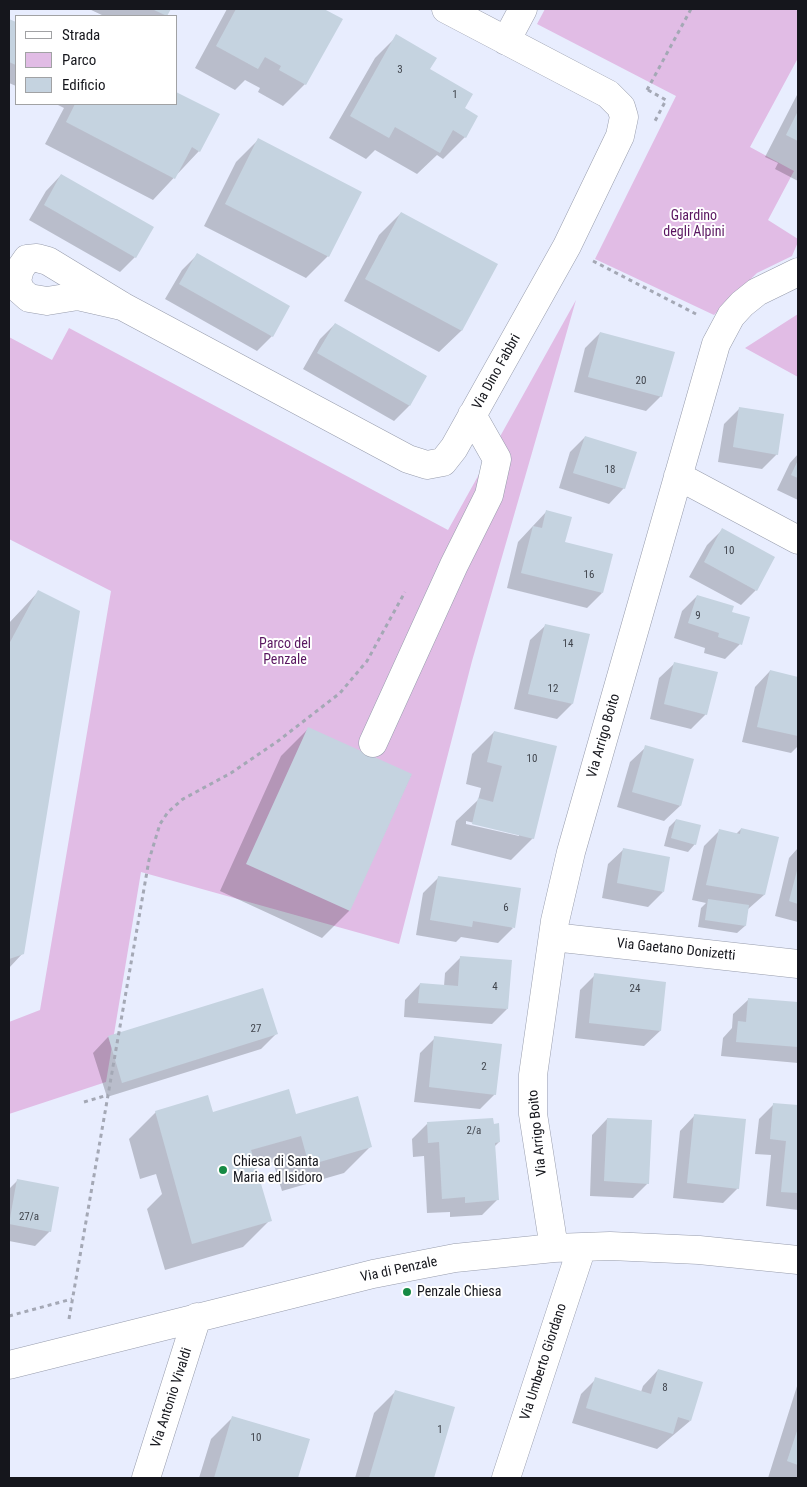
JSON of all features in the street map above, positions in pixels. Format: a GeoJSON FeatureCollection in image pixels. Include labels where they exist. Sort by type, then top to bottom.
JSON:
{"type":"FeatureCollection","features":[{"type":"Feature","properties":{"kind":"street","name":"Via Dino Fabbri"},"geometry":{"type":"LineString","coordinates":[[122,306],[418,463],[436,465],[443,462],[451,452],[563,253],[623,126],[621,107],[608,94],[446,9]]}},
{"type":"Feature","properties":{"kind":"street"},"geometry":{"type":"LineString","coordinates":[[506,41],[523,9]]}},
{"type":"Feature","properties":{"kind":"street","name":"Via Arrigo Boito"},"geometry":{"type":"LineString","coordinates":[[554,1248],[537,1142],[532,1096],[535,1049],[553,937],[571,852],[716,344],[723,328],[742,304],[758,292],[798,272]]}},
{"type":"Feature","properties":{"kind":"street"},"geometry":{"type":"LineString","coordinates":[[373,743],[454,565],[489,496],[498,459],[472,415]]}},
{"type":"Feature","properties":{"kind":"street"},"geometry":{"type":"LineString","coordinates":[[678,476],[798,540]]}},
{"type":"Feature","properties":{"kind":"street","name":"Via Gaetano Donizetti"},"geometry":{"type":"LineString","coordinates":[[553,937],[798,964]]}},
{"type":"Feature","properties":{"kind":"street","name":"Via di Penzale"},"geometry":{"type":"LineString","coordinates":[[9,1365],[198,1317],[405,1268],[456,1258],[554,1248],[644,1246],[798,1260]]}},
{"type":"Feature","properties":{"kind":"street","name":"Via Umberto Giordano"},"geometry":{"type":"LineString","coordinates":[[506,1478],[582,1247]]}},
{"type":"Feature","properties":{"kind":"street","name":"Via Antonio Vivaldi"},"geometry":{"type":"LineString","coordinates":[[146,1478],[198,1317]]}},
{"type":"Feature","properties":{"kind":"path"},"geometry":{"type":"LineString","coordinates":[[647,90],[691,9]]}},
{"type":"Feature","properties":{"kind":"path"},"geometry":{"type":"LineString","coordinates":[[638,85],[666,100],[653,126]]}},
{"type":"Feature","properties":{"kind":"path"},"geometry":{"type":"LineString","coordinates":[[588,258],[723,328]]}},
{"type":"Feature","properties":{"kind":"path"},"geometry":{"type":"LineString","coordinates":[[64,1350],[149,860],[160,824],[168,812],[183,799],[231,773],[278,741],[340,693],[367,660],[408,587]]}},
{"type":"Feature","properties":{"kind":"path"},"geometry":{"type":"LineString","coordinates":[[84,1102],[108,1095]]}},
{"type":"Feature","properties":{"kind":"path"},"geometry":{"type":"LineString","coordinates":[[9,1316],[72,1299]]}},
{"type":"Feature","properties":{"kind":"green space","name":"Giardino degli Alpini"},"geometry":{"type":"Polygon","coordinates":[[[545,9],[798,9],[798,58],[750,147],[794,171],[768,220],[798,239],[798,242],[792,256],[757,273],[714,315],[595,259],[676,96],[537,24],[545,9]]]}},
{"type":"Feature","properties":{"kind":"green space","name":"Parco del Penzale"},"geometry":{"type":"Polygon","coordinates":[[[576,300],[472,661],[399,944],[141,872],[106,1082],[9,1114],[9,1022],[40,1010],[111,591],[9,539],[9,337],[52,360],[69,328],[448,530],[576,300]]]}},
{"type":"Feature","properties":{"kind":"green space"},"geometry":{"type":"Polygon","coordinates":[[[798,314],[798,377],[745,348],[798,314]]]}},
{"type":"Feature","properties":{"kind":"building"},"geometry":{"type":"Polygon","coordinates":[[[152,9],[171,9],[168,15],[152,9]]]}},
{"type":"Feature","properties":{"kind":"building"},"geometry":{"type":"Polygon","coordinates":[[[236,9],[324,9],[343,19],[306,85],[279,70],[281,66],[265,57],[258,69],[216,46],[236,9]]]}},
{"type":"Feature","properties":{"kind":"building"},"geometry":{"type":"Polygon","coordinates":[[[9,19],[15,22],[15,65],[9,62],[9,19]]]}},
{"type":"Feature","properties":{"kind":"building"},"geometry":{"type":"Polygon","coordinates":[[[396,34],[437,58],[430,69],[473,94],[465,108],[478,116],[466,138],[453,130],[440,153],[395,127],[389,138],[350,116],[396,34]]]}},
{"type":"Feature","properties":{"kind":"building"},"geometry":{"type":"Polygon","coordinates":[[[178,93],[220,114],[200,152],[192,147],[175,179],[66,122],[74,105],[178,105],[178,93]]]}},
{"type":"Feature","properties":{"kind":"building"},"geometry":{"type":"Polygon","coordinates":[[[798,111],[798,141],[786,135],[798,111]]]}},
{"type":"Feature","properties":{"kind":"building"},"geometry":{"type":"Polygon","coordinates":[[[258,138],[362,192],[329,257],[225,204],[258,138]]]}},
{"type":"Feature","properties":{"kind":"building"},"geometry":{"type":"Polygon","coordinates":[[[61,174],[154,227],[136,258],[44,205],[61,174]]]}},
{"type":"Feature","properties":{"kind":"building"},"geometry":{"type":"Polygon","coordinates":[[[401,212],[498,264],[462,331],[365,279],[401,212]]]}},
{"type":"Feature","properties":{"kind":"building"},"geometry":{"type":"Polygon","coordinates":[[[197,253],[290,306],[273,337],[179,284],[197,253]]]}},
{"type":"Feature","properties":{"kind":"building"},"geometry":{"type":"Polygon","coordinates":[[[335,323],[427,376],[410,406],[317,353],[335,323]]]}},
{"type":"Feature","properties":{"kind":"building"},"geometry":{"type":"Polygon","coordinates":[[[600,332],[675,352],[662,397],[588,377],[600,332]]]}},
{"type":"Feature","properties":{"kind":"building"},"geometry":{"type":"Polygon","coordinates":[[[739,407],[784,414],[778,455],[733,447],[739,407]]]}},
{"type":"Feature","properties":{"kind":"building"},"geometry":{"type":"Polygon","coordinates":[[[585,436],[637,452],[625,489],[573,473],[585,436]]]}},
{"type":"Feature","properties":{"kind":"building"},"geometry":{"type":"Polygon","coordinates":[[[798,460],[798,478],[791,475],[798,460]]]}},
{"type":"Feature","properties":{"kind":"building"},"geometry":{"type":"Polygon","coordinates":[[[546,510],[572,517],[565,542],[613,554],[603,593],[521,573],[533,526],[542,528],[546,510]]]}},
{"type":"Feature","properties":{"kind":"building"},"geometry":{"type":"Polygon","coordinates":[[[722,528],[775,557],[757,591],[704,562],[722,528]]]}},
{"type":"Feature","properties":{"kind":"building"},"geometry":{"type":"Polygon","coordinates":[[[38,590],[80,611],[24,954],[9,959],[9,644],[38,590]]]}},
{"type":"Feature","properties":{"kind":"building"},"geometry":{"type":"Polygon","coordinates":[[[697,595],[734,606],[732,612],[750,617],[742,645],[718,637],[719,633],[688,623],[697,595]]]}},
{"type":"Feature","properties":{"kind":"building"},"geometry":{"type":"Polygon","coordinates":[[[545,624],[590,634],[573,704],[528,694],[545,624]]]}},
{"type":"Feature","properties":{"kind":"building"},"geometry":{"type":"Polygon","coordinates":[[[674,662],[718,672],[707,715],[664,704],[674,662]]]}},
{"type":"Feature","properties":{"kind":"building"},"geometry":{"type":"Polygon","coordinates":[[[770,670],[798,677],[798,736],[757,727],[770,670]]]}},
{"type":"Feature","properties":{"kind":"building"},"geometry":{"type":"Polygon","coordinates":[[[308,727],[412,774],[350,911],[246,864],[308,727]]]}},
{"type":"Feature","properties":{"kind":"building"},"geometry":{"type":"Polygon","coordinates":[[[494,731],[557,746],[534,839],[472,824],[478,798],[493,802],[502,766],[487,762],[494,731]]]}},
{"type":"Feature","properties":{"kind":"building"},"geometry":{"type":"Polygon","coordinates":[[[645,745],[694,759],[681,806],[632,792],[645,745]]]}},
{"type":"Feature","properties":{"kind":"building"},"geometry":{"type":"Polygon","coordinates":[[[676,819],[701,825],[696,845],[671,838],[676,819]]]}},
{"type":"Feature","properties":{"kind":"building"},"geometry":{"type":"Polygon","coordinates":[[[741,828],[779,837],[765,895],[706,885],[719,829],[740,834],[741,828]]]}},
{"type":"Feature","properties":{"kind":"building"},"geometry":{"type":"Polygon","coordinates":[[[623,848],[670,857],[664,892],[617,883],[623,848]]]}},
{"type":"Feature","properties":{"kind":"building"},"geometry":{"type":"Polygon","coordinates":[[[798,867],[798,904],[789,901],[798,867]]]}},
{"type":"Feature","properties":{"kind":"building"},"geometry":{"type":"Polygon","coordinates":[[[438,876],[521,888],[515,928],[473,921],[472,927],[430,920],[438,876]]]}},
{"type":"Feature","properties":{"kind":"building"},"geometry":{"type":"Polygon","coordinates":[[[708,899],[749,905],[746,926],[705,920],[708,899]]]}},
{"type":"Feature","properties":{"kind":"building"},"geometry":{"type":"Polygon","coordinates":[[[460,956],[512,960],[508,1009],[418,1003],[420,983],[458,986],[460,956]]]}},
{"type":"Feature","properties":{"kind":"building"},"geometry":{"type":"Polygon","coordinates":[[[594,973],[666,982],[661,1031],[589,1023],[594,973]]]}},
{"type":"Feature","properties":{"kind":"building"},"geometry":{"type":"Polygon","coordinates":[[[263,988],[278,1034],[122,1083],[108,1036],[263,988]]]}},
{"type":"Feature","properties":{"kind":"building"},"geometry":{"type":"Polygon","coordinates":[[[748,998],[798,1002],[798,1047],[736,1042],[738,1021],[746,1022],[748,998]]]}},
{"type":"Feature","properties":{"kind":"building"},"geometry":{"type":"Polygon","coordinates":[[[434,1036],[502,1044],[496,1095],[429,1087],[434,1036]]]}},
{"type":"Feature","properties":{"kind":"building","name":"Chiesa di Santa Maria ed Isidoro"},"geometry":{"type":"Polygon","coordinates":[[[289,1089],[296,1114],[358,1096],[372,1147],[309,1165],[301,1136],[251,1150],[272,1221],[192,1244],[155,1111],[208,1095],[213,1112],[289,1089]]]}},
{"type":"Feature","properties":{"kind":"building"},"geometry":{"type":"Polygon","coordinates":[[[773,1103],[798,1105],[798,1193],[781,1192],[786,1141],[770,1139],[773,1103]]]}},
{"type":"Feature","properties":{"kind":"building"},"geometry":{"type":"Polygon","coordinates":[[[694,1114],[746,1119],[739,1189],[687,1183],[694,1114]]]}},
{"type":"Feature","properties":{"kind":"building"},"geometry":{"type":"Polygon","coordinates":[[[493,1118],[494,1124],[499,1123],[500,1142],[495,1143],[499,1200],[465,1203],[465,1197],[442,1199],[439,1142],[428,1143],[427,1122],[493,1118]]]}},
{"type":"Feature","properties":{"kind":"building"},"geometry":{"type":"Polygon","coordinates":[[[607,1118],[652,1120],[649,1184],[604,1181],[607,1118]]]}},
{"type":"Feature","properties":{"kind":"building"},"geometry":{"type":"Polygon","coordinates":[[[17,1179],[59,1187],[51,1232],[9,1224],[17,1179]]]}},
{"type":"Feature","properties":{"kind":"building"},"geometry":{"type":"Polygon","coordinates":[[[658,1369],[703,1382],[691,1421],[678,1417],[673,1434],[586,1408],[595,1377],[651,1394],[658,1369]]]}},
{"type":"Feature","properties":{"kind":"building"},"geometry":{"type":"Polygon","coordinates":[[[395,1390],[455,1407],[434,1478],[369,1478],[395,1390]]]}},
{"type":"Feature","properties":{"kind":"building"},"geometry":{"type":"Polygon","coordinates":[[[232,1416],[310,1439],[298,1478],[214,1478],[232,1416]]]}},
{"type":"Feature","properties":{"kind":"building"},"geometry":{"type":"Polygon","coordinates":[[[798,1428],[798,1465],[787,1461],[798,1428]]]}},
{"type":"Feature","properties":{"kind":"place","name":"Chiesa di Santa Maria ed Isidoro"},"geometry":{"type":"Point","coordinates":[223,1170]}},
{"type":"Feature","properties":{"kind":"place","name":"Penzale Chiesa"},"geometry":{"type":"Point","coordinates":[407,1292]}}]}
